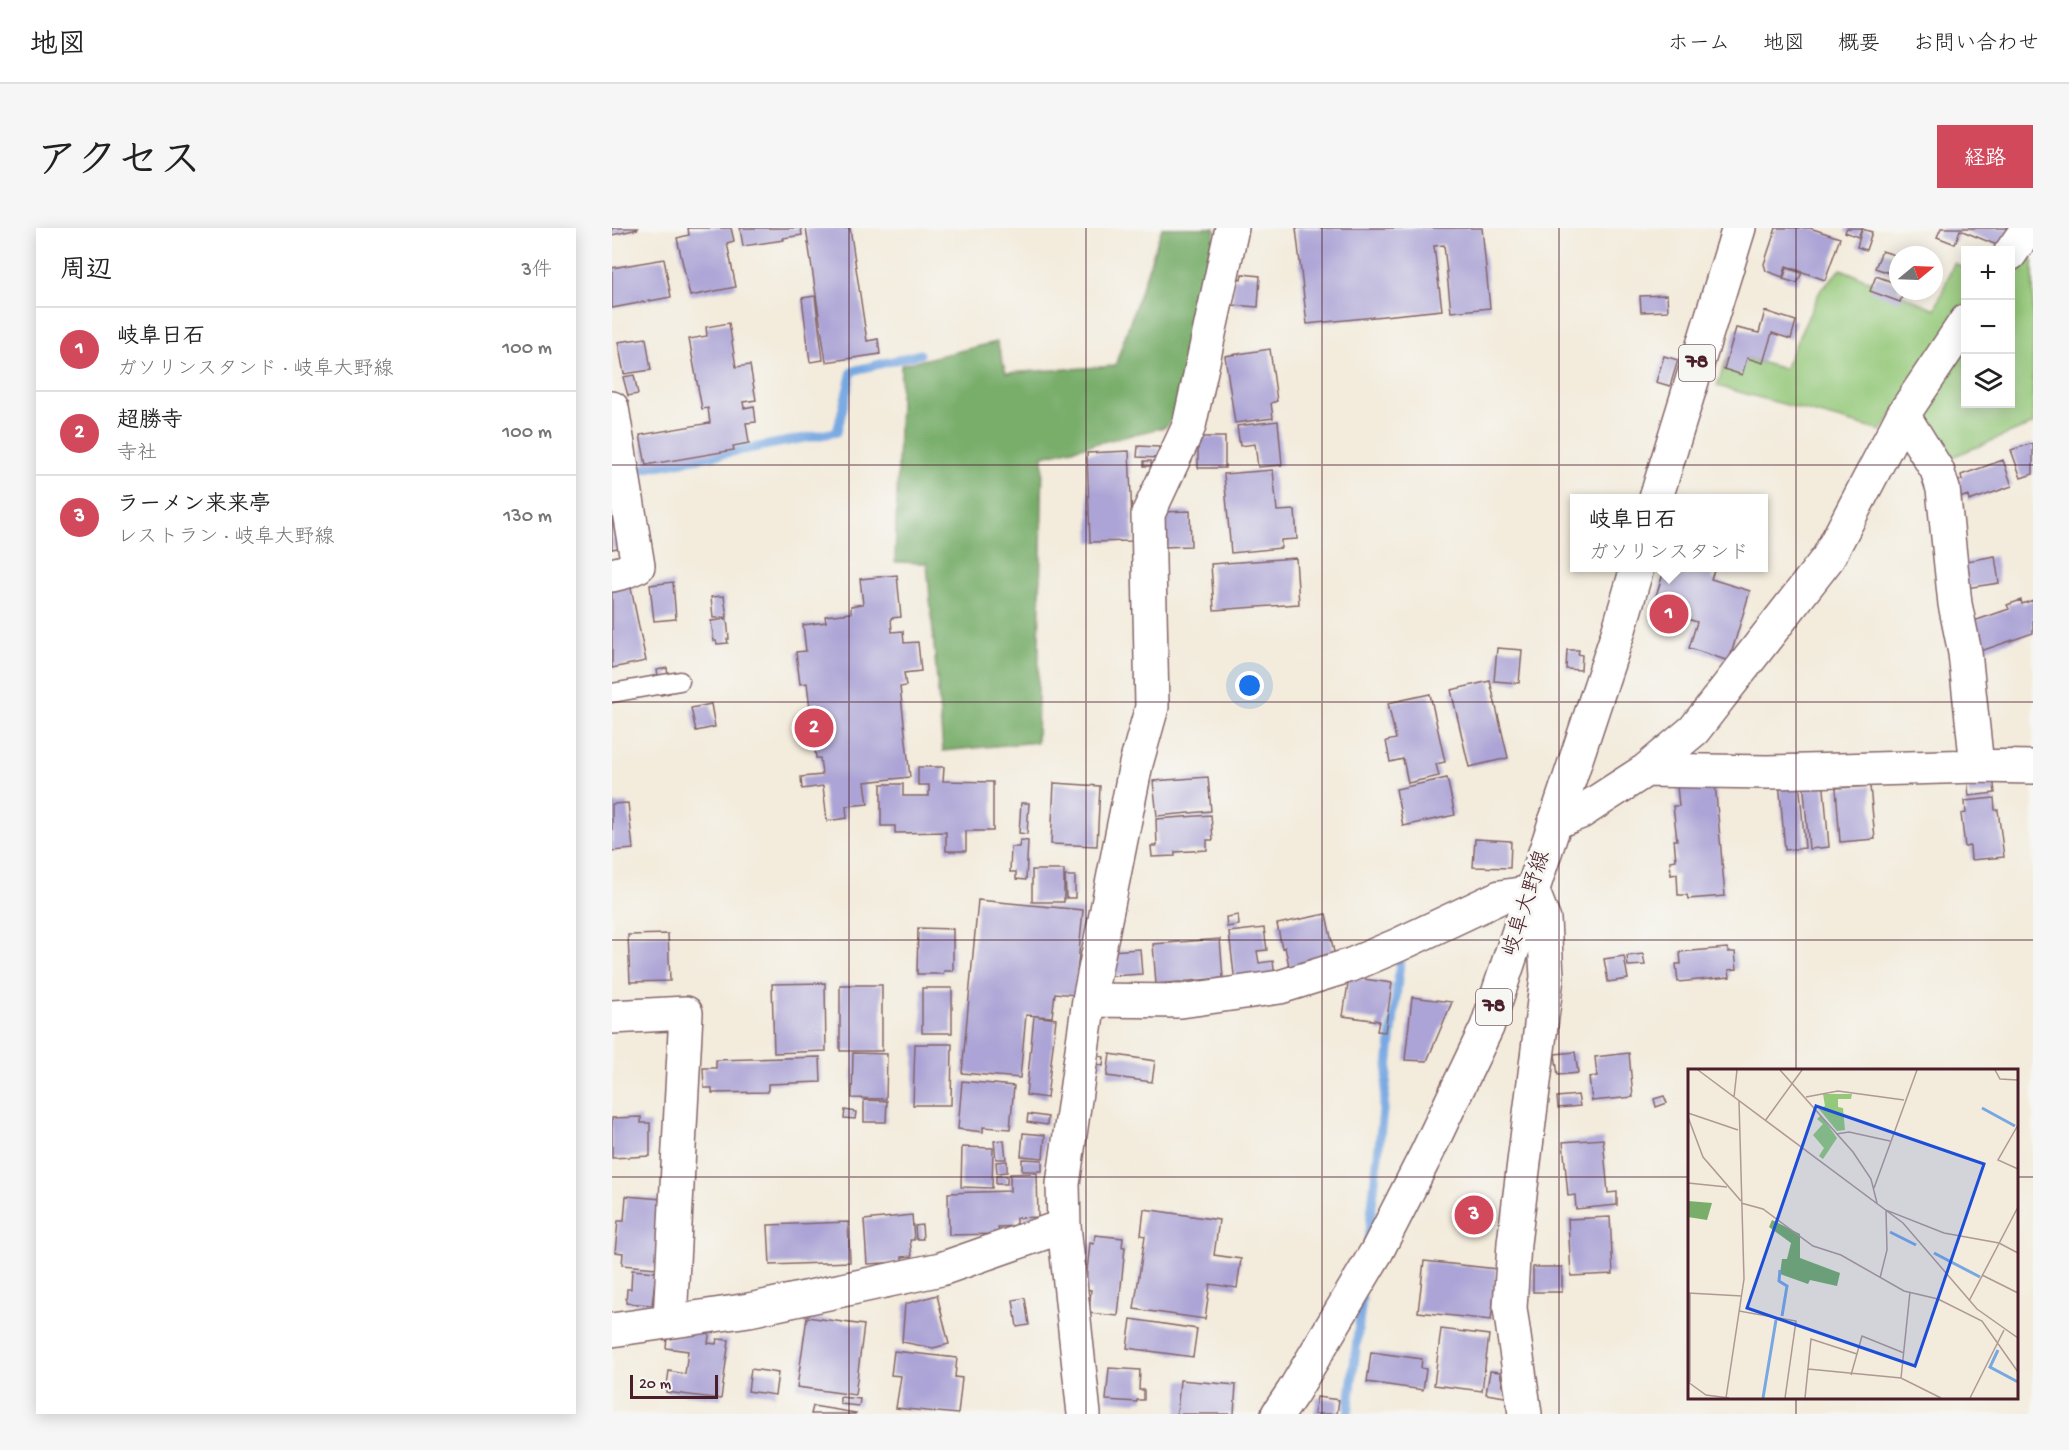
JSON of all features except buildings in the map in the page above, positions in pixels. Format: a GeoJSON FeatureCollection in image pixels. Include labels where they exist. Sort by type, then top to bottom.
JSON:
{"type":"FeatureCollection","features":[{"type":"Feature","properties":{"kind":"street"},"geometry":{"type":"LineString","coordinates":[[1084,1414],[1064,1226],[1063,1184],[1089,1000],[1136,764],[1152,707],[1148,514],[1190,426],[1232,228]]}},
{"type":"Feature","properties":{"kind":"street","name":"78"},"geometry":{"type":"LineString","coordinates":[[1657,494],[1739,228]]}},
{"type":"Feature","properties":{"kind":"street"},"geometry":{"type":"LineString","coordinates":[[2015,247],[2028,228]]}},
{"type":"Feature","properties":{"kind":"street"},"geometry":{"type":"LineString","coordinates":[[1555,822],[1581,812],[1646,770],[1694,730],[1828,558],[1903,415],[1961,327]]}},
{"type":"Feature","properties":{"kind":"street"},"geometry":{"type":"LineString","coordinates":[[612,408],[638,566],[612,575]]}},
{"type":"Feature","properties":{"kind":"street"},"geometry":{"type":"LineString","coordinates":[[1903,415],[1937,470],[1943,489],[1955,604],[1965,653],[1977,766]]}},
{"type":"Feature","properties":{"kind":"street","name":"岐阜大野線"},"geometry":{"type":"LineString","coordinates":[[1278,1414],[1377,1251],[1431,1146],[1487,1028],[1618,633],[1636,572]]}},
{"type":"Feature","properties":{"kind":"street"},"geometry":{"type":"LineString","coordinates":[[1646,770],[1767,772],[2033,766]]}},
{"type":"Feature","properties":{"kind":"street"},"geometry":{"type":"LineString","coordinates":[[1089,1000],[1181,1001],[1280,987],[1351,965],[1500,897],[1533,892],[1544,920],[1547,977],[1514,1243],[1510,1308],[1525,1414]]}},
{"type":"Feature","properties":{"kind":"street"},"geometry":{"type":"LineString","coordinates":[[612,1017],[686,1013],[669,1320]]}},
{"type":"Feature","properties":{"kind":"street"},"geometry":{"type":"LineString","coordinates":[[612,1330],[748,1310],[941,1269],[1064,1226]]}},
{"type":"Feature","properties":{"kind":"lane"},"geometry":{"type":"LineString","coordinates":[[612,693],[680,681]]}},
{"type":"Feature","properties":{"kind":"green space"},"geometry":{"type":"Polygon","coordinates":[[[1162,228],[1215,228],[1190,403],[1165,427],[1043,456],[1037,742],[943,751],[927,563],[895,562],[901,365],[997,342],[1006,373],[1115,366],[1162,228]]]}},
{"type":"Feature","properties":{"kind":"green space"},"geometry":{"type":"Polygon","coordinates":[[[2022,250],[2033,260],[2033,424],[1947,459],[1922,415],[1961,351],[1961,408],[2015,408],[2015,263],[2022,250]]]}},
{"type":"Feature","properties":{"kind":"green space"},"geometry":{"type":"Polygon","coordinates":[[[1954,263],[1961,266],[1961,316],[1881,431],[1717,386],[1729,353],[1784,369],[1821,289],[1841,269],[1889,289],[1889,300],[1914,300],[1935,309],[1939,300],[1943,300],[1943,290],[1954,263]]]}},
{"type":"Feature","properties":{"kind":"waterway"},"geometry":{"type":"LineString","coordinates":[[636,470],[837,432],[852,371],[920,354]]}},
{"type":"Feature","properties":{"kind":"waterway"},"geometry":{"type":"LineString","coordinates":[[1368,1241],[1400,963]]}},
{"type":"Feature","properties":{"kind":"waterway"},"geometry":{"type":"LineString","coordinates":[[1348,1414],[1362,1299]]}},
{"type":"Feature","properties":{"kind":"place","name":"岐阜日石"},"geometry":{"type":"Point","coordinates":[1669,614]}},
{"type":"Feature","properties":{"kind":"place","name":"超勝寺"},"geometry":{"type":"Point","coordinates":[814,728]}},
{"type":"Feature","properties":{"kind":"place","name":"ラーメン来来亭"},"geometry":{"type":"Point","coordinates":[1474,1215]}}]}
